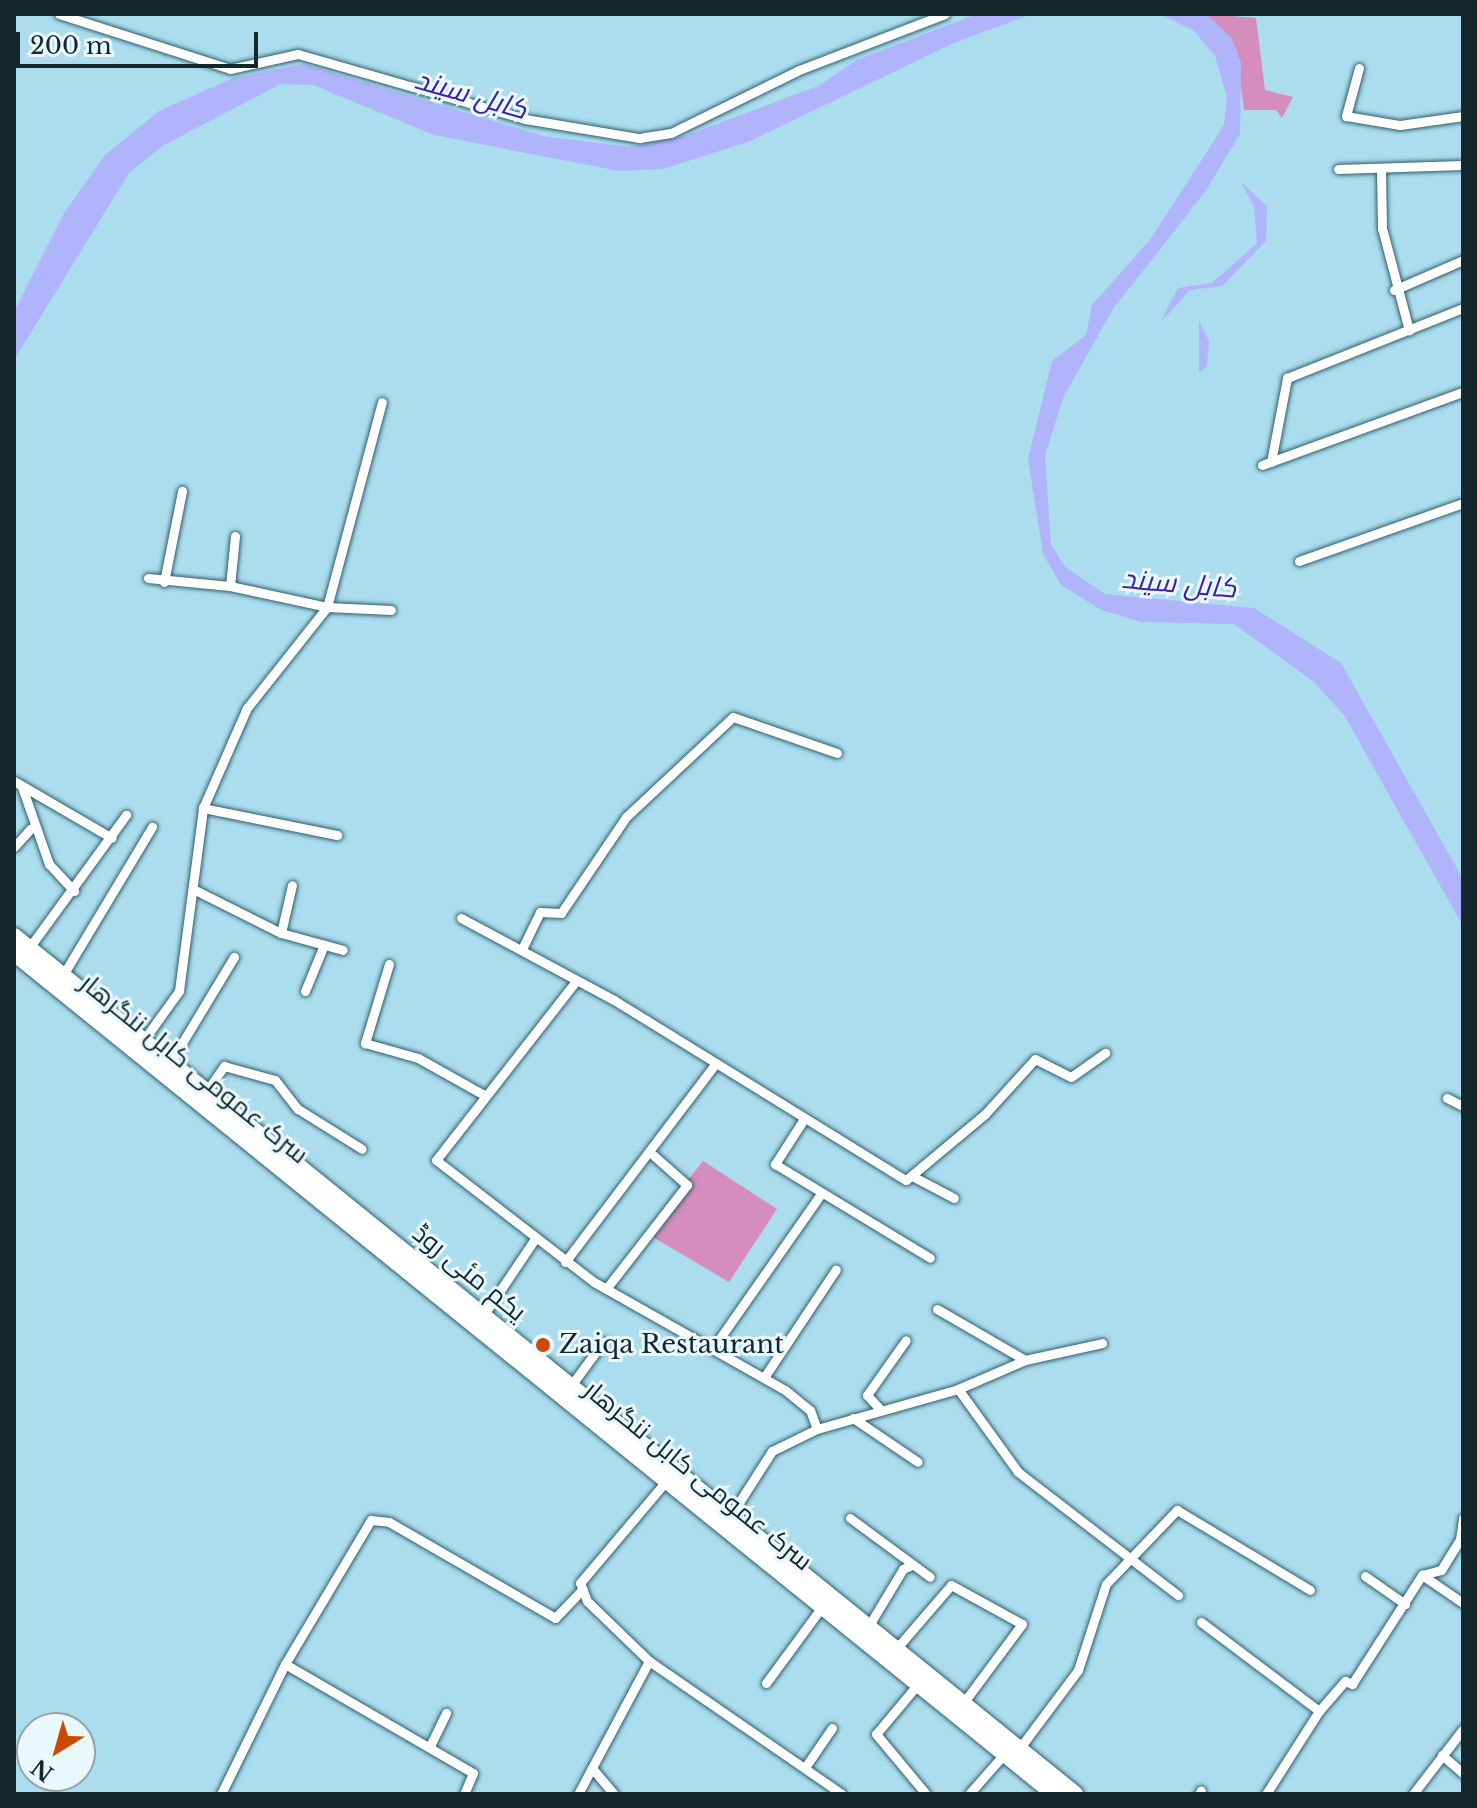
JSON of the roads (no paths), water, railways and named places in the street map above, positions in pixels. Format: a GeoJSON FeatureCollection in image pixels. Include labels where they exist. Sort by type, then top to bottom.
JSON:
{"type":"FeatureCollection","features":[{"type":"Feature","properties":{"kind":"highway","name":"سرک عمومی کابل ننگرهار"},"geometry":{"type":"LineString","coordinates":[[14,936],[22,950],[669,1473],[821,1608],[918,1684],[1075,1794]]}},
{"type":"Feature","properties":{"kind":"highway","name":"سرک عمومی کابل ننگرهار"},"geometry":{"type":"LineString","coordinates":[[22,950],[63,975],[349,1207]]}},
{"type":"Feature","properties":{"kind":"highway","name":"یکم مئی روڈ"},"geometry":{"type":"LineString","coordinates":[[349,1207],[570,1387],[669,1473]]}},
{"type":"Feature","properties":{"kind":"highway","name":"سرک عمومی کابل ننگرهار"},"geometry":{"type":"LineString","coordinates":[[669,1473],[731,1515],[964,1702],[1054,1794]]}},
{"type":"Feature","properties":{"kind":"street"},"geometry":{"type":"LineString","coordinates":[[59,14],[230,69],[298,54],[525,119],[639,138],[671,133],[799,70],[945,14]]}},
{"type":"Feature","properties":{"kind":"street"},"geometry":{"type":"LineString","coordinates":[[1359,68],[1346,116],[1400,125],[1463,116]]}},
{"type":"Feature","properties":{"kind":"street"},"geometry":{"type":"LineString","coordinates":[[1338,169],[1463,165]]}},
{"type":"Feature","properties":{"kind":"street"},"geometry":{"type":"LineString","coordinates":[[1381,170],[1394,290],[1409,330]]}},
{"type":"Feature","properties":{"kind":"street"},"geometry":{"type":"LineString","coordinates":[[1394,290],[1463,260]]}},
{"type":"Feature","properties":{"kind":"street"},"geometry":{"type":"LineString","coordinates":[[1463,308],[1287,378],[1266,464],[1463,392]]}},
{"type":"Feature","properties":{"kind":"street"},"geometry":{"type":"LineString","coordinates":[[143,1041],[179,991],[195,890],[203,808],[247,708],[327,607],[382,402]]}},
{"type":"Feature","properties":{"kind":"street"},"geometry":{"type":"LineString","coordinates":[[164,582],[182,491]]}},
{"type":"Feature","properties":{"kind":"street"},"geometry":{"type":"LineString","coordinates":[[1299,561],[1463,503]]}},
{"type":"Feature","properties":{"kind":"street"},"geometry":{"type":"LineString","coordinates":[[230,586],[235,536]]}},
{"type":"Feature","properties":{"kind":"street"},"geometry":{"type":"LineString","coordinates":[[148,578],[164,582],[189,577],[327,607],[391,610]]}},
{"type":"Feature","properties":{"kind":"street"},"geometry":{"type":"LineString","coordinates":[[522,949],[540,912],[561,913],[626,817],[733,717],[837,753]]}},
{"type":"Feature","properties":{"kind":"street"},"geometry":{"type":"LineString","coordinates":[[18,784],[31,828],[49,864],[74,891]]}},
{"type":"Feature","properties":{"kind":"street"},"geometry":{"type":"LineString","coordinates":[[18,784],[112,838]]}},
{"type":"Feature","properties":{"kind":"street"},"geometry":{"type":"LineString","coordinates":[[203,808],[337,835]]}},
{"type":"Feature","properties":{"kind":"street"},"geometry":{"type":"LineString","coordinates":[[22,950],[74,891],[126,815]]}},
{"type":"Feature","properties":{"kind":"street"},"geometry":{"type":"LineString","coordinates":[[63,975],[152,827]]}},
{"type":"Feature","properties":{"kind":"street"},"geometry":{"type":"LineString","coordinates":[[14,847],[31,828]]}},
{"type":"Feature","properties":{"kind":"street"},"geometry":{"type":"LineString","coordinates":[[281,933],[292,885]]}},
{"type":"Feature","properties":{"kind":"street"},"geometry":{"type":"LineString","coordinates":[[195,890],[281,933],[343,950]]}},
{"type":"Feature","properties":{"kind":"street"},"geometry":{"type":"LineString","coordinates":[[461,918],[522,949],[906,1180],[914,1177],[1035,1059],[1071,1077],[1105,1053]]}},
{"type":"Feature","properties":{"kind":"street"},"geometry":{"type":"LineString","coordinates":[[305,991],[324,945]]}},
{"type":"Feature","properties":{"kind":"street"},"geometry":{"type":"LineString","coordinates":[[170,1063],[234,957]]}},
{"type":"Feature","properties":{"kind":"street"},"geometry":{"type":"LineString","coordinates":[[389,964],[365,1043],[418,1058],[484,1095]]}},
{"type":"Feature","properties":{"kind":"street"},"geometry":{"type":"LineString","coordinates":[[576,981],[436,1160],[534,1240],[606,1289],[765,1376],[810,1410],[817,1429]]}},
{"type":"Feature","properties":{"kind":"street"},"geometry":{"type":"LineString","coordinates":[[206,1092],[224,1066],[275,1080],[298,1109],[362,1149]]}},
{"type":"Feature","properties":{"kind":"street"},"geometry":{"type":"LineString","coordinates":[[565,1262],[653,1155],[714,1066]]}},
{"type":"Feature","properties":{"kind":"street"},"geometry":{"type":"LineString","coordinates":[[1447,1098],[1463,1106]]}},
{"type":"Feature","properties":{"kind":"street"},"geometry":{"type":"LineString","coordinates":[[804,1119],[775,1164],[820,1195],[930,1258]]}},
{"type":"Feature","properties":{"kind":"street"},"geometry":{"type":"LineString","coordinates":[[606,1289],[687,1185],[653,1155]]}},
{"type":"Feature","properties":{"kind":"street"},"geometry":{"type":"LineString","coordinates":[[914,1177],[954,1198]]}},
{"type":"Feature","properties":{"kind":"street"},"geometry":{"type":"LineString","coordinates":[[713,1348],[820,1195]]}},
{"type":"Feature","properties":{"kind":"street"},"geometry":{"type":"LineString","coordinates":[[483,1316],[534,1240]]}},
{"type":"Feature","properties":{"kind":"street"},"geometry":{"type":"LineString","coordinates":[[765,1376],[836,1269]]}},
{"type":"Feature","properties":{"kind":"street"},"geometry":{"type":"LineString","coordinates":[[937,1309],[1025,1360]]}},
{"type":"Feature","properties":{"kind":"street"},"geometry":{"type":"LineString","coordinates":[[880,1409],[867,1395],[906,1340]]}},
{"type":"Feature","properties":{"kind":"street"},"geometry":{"type":"LineString","coordinates":[[570,1387],[603,1342]]}},
{"type":"Feature","properties":{"kind":"street"},"geometry":{"type":"LineString","coordinates":[[731,1515],[772,1451],[817,1429],[958,1389],[1025,1360],[1102,1343]]}},
{"type":"Feature","properties":{"kind":"street"},"geometry":{"type":"LineString","coordinates":[[958,1389],[1018,1472],[1178,1595]]}},
{"type":"Feature","properties":{"kind":"street"},"geometry":{"type":"LineString","coordinates":[[853,1418],[918,1462]]}},
{"type":"Feature","properties":{"kind":"street"},"geometry":{"type":"LineString","coordinates":[[669,1473],[580,1583],[583,1589],[649,1661],[806,1766],[842,1794]]}},
{"type":"Feature","properties":{"kind":"street"},"geometry":{"type":"LineString","coordinates":[[969,1794],[1012,1751],[1078,1670],[1106,1584],[1134,1563],[1177,1510],[1310,1590]]}},
{"type":"Feature","properties":{"kind":"street"},"geometry":{"type":"LineString","coordinates":[[850,1518],[930,1577]]}},
{"type":"Feature","properties":{"kind":"street"},"geometry":{"type":"LineString","coordinates":[[1266,1794],[1319,1711],[1345,1681],[1352,1684],[1422,1575],[1441,1570],[1460,1540],[1463,1518]]}},
{"type":"Feature","properties":{"kind":"street"},"geometry":{"type":"LineString","coordinates":[[221,1794],[285,1664],[371,1520],[389,1522],[555,1618],[583,1589]]}},
{"type":"Feature","properties":{"kind":"street"},"geometry":{"type":"LineString","coordinates":[[868,1627],[912,1565]]}},
{"type":"Feature","properties":{"kind":"street"},"geometry":{"type":"LineString","coordinates":[[1422,1575],[1463,1603]]}},
{"type":"Feature","properties":{"kind":"street"},"geometry":{"type":"LineString","coordinates":[[1365,1576],[1405,1604]]}},
{"type":"Feature","properties":{"kind":"street"},"geometry":{"type":"LineString","coordinates":[[896,1649],[951,1585],[1022,1624],[964,1702]]}},
{"type":"Feature","properties":{"kind":"street"},"geometry":{"type":"LineString","coordinates":[[766,1683],[821,1608]]}},
{"type":"Feature","properties":{"kind":"street"},"geometry":{"type":"LineString","coordinates":[[1201,1622],[1319,1711]]}},
{"type":"Feature","properties":{"kind":"street"},"geometry":{"type":"LineString","coordinates":[[578,1794],[649,1661]]}},
{"type":"Feature","properties":{"kind":"street"},"geometry":{"type":"LineString","coordinates":[[285,1664],[473,1773],[464,1794]]}},
{"type":"Feature","properties":{"kind":"street"},"geometry":{"type":"LineString","coordinates":[[918,1684],[876,1734],[926,1794]]}},
{"type":"Feature","properties":{"kind":"street"},"geometry":{"type":"LineString","coordinates":[[430,1746],[446,1713]]}},
{"type":"Feature","properties":{"kind":"street"},"geometry":{"type":"LineString","coordinates":[[806,1766],[832,1728]]}},
{"type":"Feature","properties":{"kind":"street"},"geometry":{"type":"LineString","coordinates":[[1413,1794],[1463,1729]]}},
{"type":"Feature","properties":{"kind":"street"},"geometry":{"type":"LineString","coordinates":[[1442,1755],[1463,1773]]}},
{"type":"Feature","properties":{"kind":"street"},"geometry":{"type":"LineString","coordinates":[[592,1768],[614,1794]]}},
{"type":"Feature","properties":{"kind":"water"},"geometry":{"type":"Polygon","coordinates":[[[977,14],[1032,14],[954,43],[748,142],[663,169],[619,171],[434,135],[313,85],[281,84],[164,145],[129,173],[14,360],[14,312],[64,213],[105,155],[159,111],[233,78],[303,64],[543,136],[629,147],[685,136],[818,86],[857,60],[977,14]]]}},
{"type":"Feature","properties":{"kind":"water"},"geometry":{"type":"Polygon","coordinates":[[[1160,14],[1206,14],[1231,37],[1241,63],[1240,134],[1205,192],[1113,309],[1063,398],[1045,456],[1051,544],[1065,567],[1105,594],[1254,608],[1341,663],[1463,879],[1463,926],[1344,715],[1314,682],[1234,624],[1141,622],[1101,610],[1061,585],[1043,554],[1028,459],[1052,361],[1086,335],[1092,305],[1150,240],[1224,125],[1227,97],[1215,56],[1194,31],[1160,14]]]}},
{"type":"Feature","properties":{"kind":"water"},"geometry":{"type":"Polygon","coordinates":[[[1241,182],[1267,206],[1266,241],[1222,286],[1190,290],[1160,323],[1178,288],[1212,283],[1257,243],[1254,207],[1241,182]]]}},
{"type":"Feature","properties":{"kind":"water"},"geometry":{"type":"Polygon","coordinates":[[[1199,321],[1209,341],[1207,366],[1199,373],[1199,321]]]}},
{"type":"Feature","properties":{"kind":"place","name":"Zaiqa Restaurant"},"geometry":{"type":"Point","coordinates":[543,1345]}},
{"type":"Feature","properties":{"kind":"water label","name":"کابل سيند"},"geometry":{"type":"Point","coordinates":[471,95]}},
{"type":"Feature","properties":{"kind":"water label","name":"کابل سيند"},"geometry":{"type":"Point","coordinates":[1179,584]}}]}
